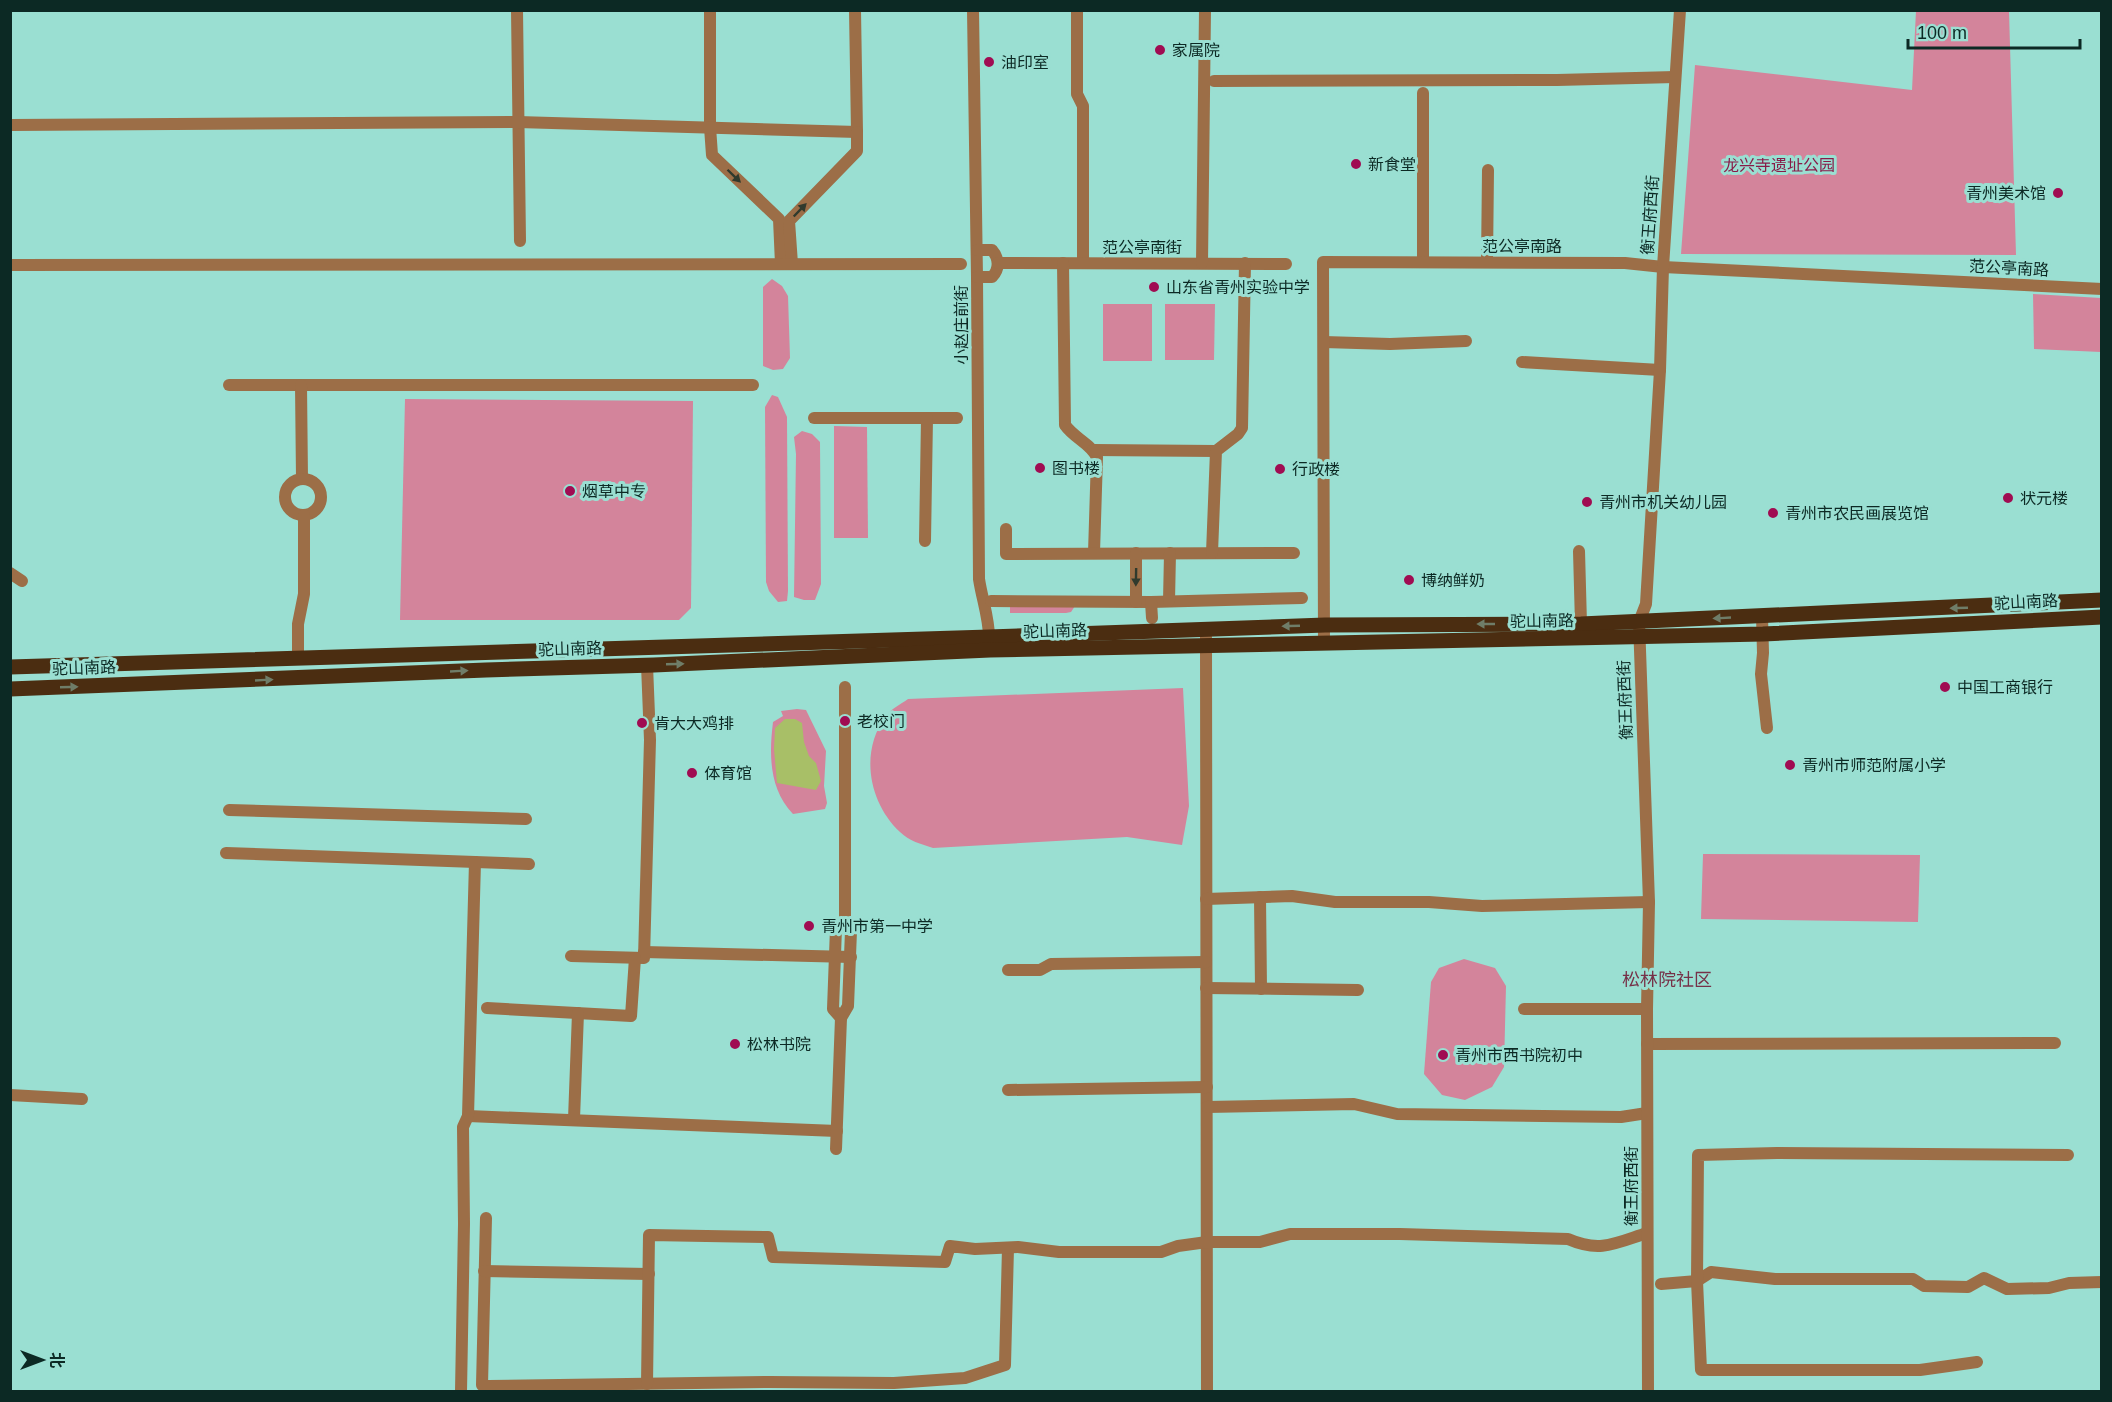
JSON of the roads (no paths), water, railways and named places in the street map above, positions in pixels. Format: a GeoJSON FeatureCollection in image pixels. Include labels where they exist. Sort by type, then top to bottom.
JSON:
{"type":"FeatureCollection","features":[{"type":"Feature","properties":{"kind":"main road","name":"驼山南路"},"geometry":{"type":"LineString","coordinates":[[10,689],[990,650],[1206,637],[1325,625],[1581,624],[2102,600]]}},
{"type":"Feature","properties":{"kind":"main road","name":"驼山南路"},"geometry":{"type":"LineString","coordinates":[[10,667],[989,637],[1206,637],[1324,643],[1640,638],[2102,617]]}},
{"type":"Feature","properties":{"kind":"street"},"geometry":{"type":"LineString","coordinates":[[517,10],[520,241]]}},
{"type":"Feature","properties":{"kind":"street"},"geometry":{"type":"LineString","coordinates":[[710,10],[712,155],[779,219],[787,264]]}},
{"type":"Feature","properties":{"kind":"street"},"geometry":{"type":"LineString","coordinates":[[787,264],[789,221],[857,151],[855,10]]}},
{"type":"Feature","properties":{"kind":"street","name":"小赵庄前街"},"geometry":{"type":"LineString","coordinates":[[973,10],[979,579],[984,609],[989,622],[989,637]]}},
{"type":"Feature","properties":{"kind":"street"},"geometry":{"type":"LineString","coordinates":[[1077,10],[1077,94],[1083,106],[1083,263]]}},
{"type":"Feature","properties":{"kind":"street"},"geometry":{"type":"LineString","coordinates":[[1202,264],[1205,10]]}},
{"type":"Feature","properties":{"kind":"street","name":"衡王府西街"},"geometry":{"type":"LineString","coordinates":[[1648,1392],[1648,902],[1639,622],[1646,604],[1660,370],[1663,267],[1680,10]]}},
{"type":"Feature","properties":{"kind":"street"},"geometry":{"type":"LineString","coordinates":[[1214,81],[1567,80],[1675,77]]}},
{"type":"Feature","properties":{"kind":"street"},"geometry":{"type":"LineString","coordinates":[[1424,93],[1424,262]]}},
{"type":"Feature","properties":{"kind":"street"},"geometry":{"type":"LineString","coordinates":[[10,125],[518,122],[857,132]]}},
{"type":"Feature","properties":{"kind":"street"},"geometry":{"type":"LineString","coordinates":[[1487,262],[1488,170]]}},
{"type":"Feature","properties":{"kind":"street"},"geometry":{"type":"LineString","coordinates":[[976,250],[992,250],[998,263],[997,272],[992,277],[977,277]]}},
{"type":"Feature","properties":{"kind":"street","name":"范公亭南路"},"geometry":{"type":"LineString","coordinates":[[1324,643],[1323,262],[1625,263],[1663,267],[2102,289]]}},
{"type":"Feature","properties":{"kind":"street","name":"范公亭南街"},"geometry":{"type":"LineString","coordinates":[[998,263],[1286,264]]}},
{"type":"Feature","properties":{"kind":"street"},"geometry":{"type":"LineString","coordinates":[[1064,263],[1065,425],[1071,434],[1093,450],[1097,457],[1094,553]]}},
{"type":"Feature","properties":{"kind":"street"},"geometry":{"type":"LineString","coordinates":[[10,265],[961,264]]}},
{"type":"Feature","properties":{"kind":"street"},"geometry":{"type":"LineString","coordinates":[[1093,450],[1216,450],[1238,434],[1242,428],[1245,264]]}},
{"type":"Feature","properties":{"kind":"street"},"geometry":{"type":"LineString","coordinates":[[1324,342],[1390,344],[1466,341]]}},
{"type":"Feature","properties":{"kind":"street"},"geometry":{"type":"LineString","coordinates":[[1521,362],[1660,370]]}},
{"type":"Feature","properties":{"kind":"street"},"geometry":{"type":"LineString","coordinates":[[301,385],[302,479]]}},
{"type":"Feature","properties":{"kind":"street"},"geometry":{"type":"LineString","coordinates":[[229,386],[753,385]]}},
{"type":"Feature","properties":{"kind":"street"},"geometry":{"type":"LineString","coordinates":[[814,418],[957,418]]}},
{"type":"Feature","properties":{"kind":"street"},"geometry":{"type":"LineString","coordinates":[[925,541],[927,418]]}},
{"type":"Feature","properties":{"kind":"street"},"geometry":{"type":"LineString","coordinates":[[1212,553],[1216,450]]}},
{"type":"Feature","properties":{"kind":"street"},"geometry":{"type":"LineString","coordinates":[[302,479],[312,481],[321,495],[315,511],[304,515],[292,512],[285,496],[290,485],[302,479]]}},
{"type":"Feature","properties":{"kind":"street"},"geometry":{"type":"LineString","coordinates":[[298,659],[298,624],[304,594],[304,515]]}},
{"type":"Feature","properties":{"kind":"street"},"geometry":{"type":"LineString","coordinates":[[1006,529],[1006,554],[1294,553]]}},
{"type":"Feature","properties":{"kind":"street"},"geometry":{"type":"LineString","coordinates":[[1578,551],[1581,624]]}},
{"type":"Feature","properties":{"kind":"street"},"geometry":{"type":"LineString","coordinates":[[1136,553],[1136,602]]}},
{"type":"Feature","properties":{"kind":"street"},"geometry":{"type":"LineString","coordinates":[[1169,601],[1170,553]]}},
{"type":"Feature","properties":{"kind":"street"},"geometry":{"type":"LineString","coordinates":[[10,573],[22,581]]}},
{"type":"Feature","properties":{"kind":"street"},"geometry":{"type":"LineString","coordinates":[[991,601],[1151,602],[1302,598]]}},
{"type":"Feature","properties":{"kind":"street"},"geometry":{"type":"LineString","coordinates":[[1151,602],[1152,618]]}},
{"type":"Feature","properties":{"kind":"street"},"geometry":{"type":"LineString","coordinates":[[1762,616],[1761,674],[1767,728]]}},
{"type":"Feature","properties":{"kind":"street"},"geometry":{"type":"LineString","coordinates":[[1206,637],[1207,1392]]}},
{"type":"Feature","properties":{"kind":"street"},"geometry":{"type":"LineString","coordinates":[[487,1008],[631,1016],[639,955],[650,740],[647,665]]}},
{"type":"Feature","properties":{"kind":"street"},"geometry":{"type":"LineString","coordinates":[[845,687],[845,927]]}},
{"type":"Feature","properties":{"kind":"street"},"geometry":{"type":"LineString","coordinates":[[229,810],[526,819]]}},
{"type":"Feature","properties":{"kind":"street"},"geometry":{"type":"LineString","coordinates":[[226,854],[529,864]]}},
{"type":"Feature","properties":{"kind":"street"},"geometry":{"type":"LineString","coordinates":[[461,1392],[463,1127],[468,1116],[475,862]]}},
{"type":"Feature","properties":{"kind":"street"},"geometry":{"type":"LineString","coordinates":[[1206,899],[1292,896],[1335,902],[1429,902],[1482,906],[1648,902]]}},
{"type":"Feature","properties":{"kind":"street"},"geometry":{"type":"LineString","coordinates":[[1260,897],[1260,989]]}},
{"type":"Feature","properties":{"kind":"street"},"geometry":{"type":"LineString","coordinates":[[836,1149],[841,1018],[848,1006],[851,957],[851,931],[845,927],[836,928],[834,957],[833,1009],[841,1018]]}},
{"type":"Feature","properties":{"kind":"street"},"geometry":{"type":"LineString","coordinates":[[571,956],[851,957]]}},
{"type":"Feature","properties":{"kind":"street"},"geometry":{"type":"LineString","coordinates":[[1008,970],[1040,970],[1051,964],[1206,962]]}},
{"type":"Feature","properties":{"kind":"street"},"geometry":{"type":"LineString","coordinates":[[1206,988],[1358,990]]}},
{"type":"Feature","properties":{"kind":"street"},"geometry":{"type":"LineString","coordinates":[[1524,1009],[1647,1009]]}},
{"type":"Feature","properties":{"kind":"street"},"geometry":{"type":"LineString","coordinates":[[573,1119],[578,1013]]}},
{"type":"Feature","properties":{"kind":"street"},"geometry":{"type":"LineString","coordinates":[[1647,1044],[2055,1043]]}},
{"type":"Feature","properties":{"kind":"street"},"geometry":{"type":"LineString","coordinates":[[1008,1089],[1207,1087]]}},
{"type":"Feature","properties":{"kind":"street"},"geometry":{"type":"LineString","coordinates":[[10,1095],[82,1099]]}},
{"type":"Feature","properties":{"kind":"street"},"geometry":{"type":"LineString","coordinates":[[1207,1107],[1354,1104],[1397,1114],[1621,1117],[1647,1113]]}},
{"type":"Feature","properties":{"kind":"street"},"geometry":{"type":"LineString","coordinates":[[468,1116],[837,1131]]}},
{"type":"Feature","properties":{"kind":"street"},"geometry":{"type":"LineString","coordinates":[[1977,1362],[1920,1370],[1701,1370],[1697,1281],[1698,1155],[1777,1153],[2068,1155]]}},
{"type":"Feature","properties":{"kind":"street"},"geometry":{"type":"LineString","coordinates":[[486,1218],[482,1385],[913,1382],[965,1378],[1005,1365],[1008,1248]]}},
{"type":"Feature","properties":{"kind":"street"},"geometry":{"type":"LineString","coordinates":[[647,1384],[649,1235],[768,1237],[773,1257],[945,1262],[950,1246],[1059,1252],[1161,1252],[1178,1246],[1207,1242],[1260,1242],[1290,1234],[1400,1234],[1568,1239],[1580,1244],[1604,1247],[1647,1233]]}},
{"type":"Feature","properties":{"kind":"street"},"geometry":{"type":"LineString","coordinates":[[484,1271],[649,1274]]}},
{"type":"Feature","properties":{"kind":"street"},"geometry":{"type":"LineString","coordinates":[[1661,1284],[1697,1281],[1711,1272],[1775,1279],[1913,1279],[1924,1286],[1968,1287],[1984,1278],[2007,1289],[2049,1288],[2069,1283],[2102,1282]]}},
{"type":"Feature","properties":{"kind":"place","name":"家属院"},"geometry":{"type":"Point","coordinates":[1160,50]}},
{"type":"Feature","properties":{"kind":"place","name":"油印室"},"geometry":{"type":"Point","coordinates":[989,62]}},
{"type":"Feature","properties":{"kind":"place","name":"新食堂"},"geometry":{"type":"Point","coordinates":[1356,164]}},
{"type":"Feature","properties":{"kind":"place","name":"青州美术馆"},"geometry":{"type":"Point","coordinates":[2058,193]}},
{"type":"Feature","properties":{"kind":"place","name":"山东省青州实验中学"},"geometry":{"type":"Point","coordinates":[1154,287]}},
{"type":"Feature","properties":{"kind":"place","name":"图书楼"},"geometry":{"type":"Point","coordinates":[1040,468]}},
{"type":"Feature","properties":{"kind":"place","name":"行政楼"},"geometry":{"type":"Point","coordinates":[1280,469]}},
{"type":"Feature","properties":{"kind":"place","name":"烟草中专"},"geometry":{"type":"Point","coordinates":[570,491]}},
{"type":"Feature","properties":{"kind":"place","name":"状元楼"},"geometry":{"type":"Point","coordinates":[2008,498]}},
{"type":"Feature","properties":{"kind":"place","name":"青州市机关幼儿园"},"geometry":{"type":"Point","coordinates":[1587,502]}},
{"type":"Feature","properties":{"kind":"place","name":"青州市农民画展览馆"},"geometry":{"type":"Point","coordinates":[1773,513]}},
{"type":"Feature","properties":{"kind":"place","name":"博纳鲜奶"},"geometry":{"type":"Point","coordinates":[1409,580]}},
{"type":"Feature","properties":{"kind":"place","name":"中国工商银行"},"geometry":{"type":"Point","coordinates":[1945,687]}},
{"type":"Feature","properties":{"kind":"place","name":"老校门"},"geometry":{"type":"Point","coordinates":[845,721]}},
{"type":"Feature","properties":{"kind":"place","name":"肯大大鸡排"},"geometry":{"type":"Point","coordinates":[642,723]}},
{"type":"Feature","properties":{"kind":"place","name":"青州市师范附属小学"},"geometry":{"type":"Point","coordinates":[1790,765]}},
{"type":"Feature","properties":{"kind":"place","name":"体育馆"},"geometry":{"type":"Point","coordinates":[692,773]}},
{"type":"Feature","properties":{"kind":"place","name":"青州市第一中学"},"geometry":{"type":"Point","coordinates":[809,926]}},
{"type":"Feature","properties":{"kind":"place","name":"松林书院"},"geometry":{"type":"Point","coordinates":[735,1044]}},
{"type":"Feature","properties":{"kind":"place","name":"青州市西书院初中"},"geometry":{"type":"Point","coordinates":[1443,1055]}},
{"type":"Feature","properties":{"kind":"district","name":"松林院社区"},"geometry":{"type":"Point","coordinates":[1667,980]}},
{"type":"Feature","properties":{"kind":"park label","name":"龙兴寺遗址公园"},"geometry":{"type":"Point","coordinates":[1779,165]}}]}
